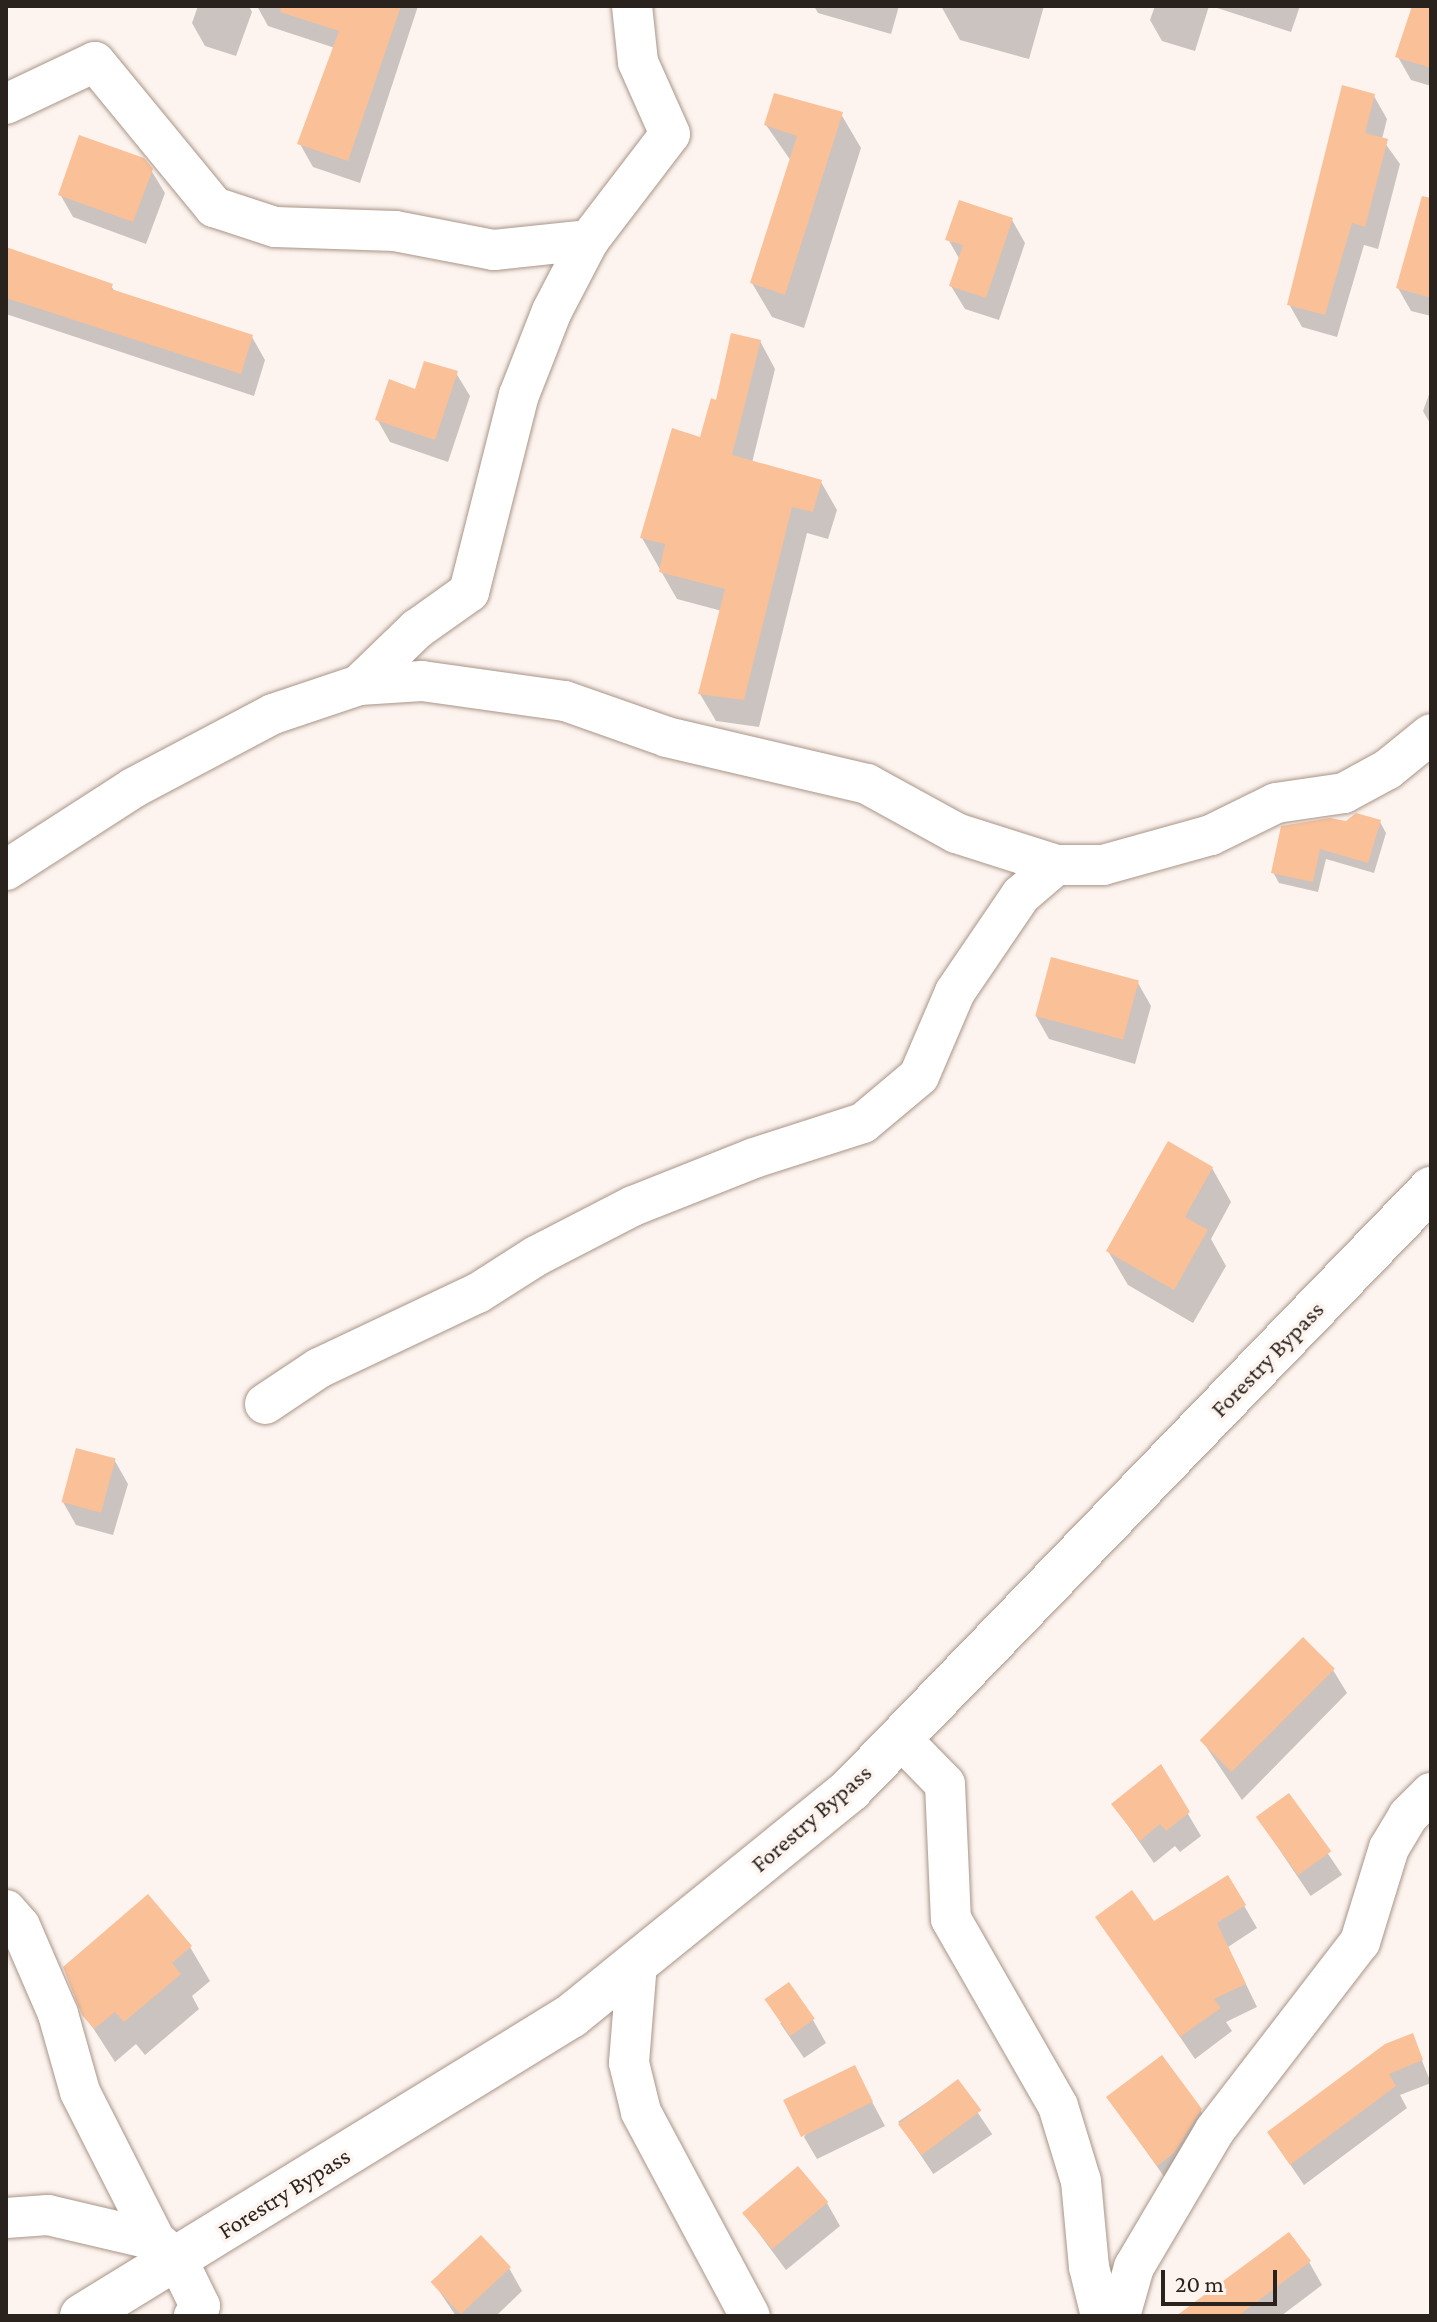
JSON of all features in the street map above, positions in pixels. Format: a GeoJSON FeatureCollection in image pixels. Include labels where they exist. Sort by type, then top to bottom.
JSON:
{"type":"FeatureCollection","features":[{"type":"Feature","properties":{"kind":"street"},"geometry":{"type":"LineString","coordinates":[[359,685],[417,629],[469,592],[519,395],[552,311],[589,240],[670,134],[638,62],[632,6]]}},
{"type":"Feature","properties":{"kind":"street"},"geometry":{"type":"LineString","coordinates":[[6,104],[95,62],[214,207],[275,227],[395,231],[494,250],[589,240]]}},
{"type":"Feature","properties":{"kind":"street"},"geometry":{"type":"LineString","coordinates":[[6,870],[133,788],[273,714],[359,685],[422,681],[565,701],[667,737],[867,784],[956,833],[1056,865],[1103,865],[1211,835],[1276,803],[1344,793],[1388,769],[1431,734]]}},
{"type":"Feature","properties":{"kind":"street"},"geometry":{"type":"LineString","coordinates":[[265,1404],[319,1368],[478,1293],[536,1256],[633,1206],[754,1158],[863,1123],[919,1076],[955,992],[1021,895],[1056,865]]}},
{"type":"Feature","properties":{"kind":"street","name":"Forestry Bypass"},"geometry":{"type":"LineString","coordinates":[[82,2316],[166,2250],[571,2016],[851,1789],[1431,1189]]}},
{"type":"Feature","properties":{"kind":"street"},"geometry":{"type":"LineString","coordinates":[[900,1738],[945,1784],[951,1919],[1058,2106],[1081,2181],[1089,2267],[1101,2316]]}},
{"type":"Feature","properties":{"kind":"street"},"geometry":{"type":"LineString","coordinates":[[1120,2316],[1134,2267],[1215,2130],[1360,1942],[1389,1848],[1408,1816],[1431,1793]]}},
{"type":"Feature","properties":{"kind":"street"},"geometry":{"type":"LineString","coordinates":[[6,1910],[20,1926],[58,2014],[80,2092],[200,2306],[194,2316]]}},
{"type":"Feature","properties":{"kind":"street"},"geometry":{"type":"LineString","coordinates":[[637,1963],[629,2063],[641,2112],[750,2316]]}},
{"type":"Feature","properties":{"kind":"street"},"geometry":{"type":"LineString","coordinates":[[6,2218],[48,2215],[166,2250]]}},
{"type":"Feature","properties":{"kind":"building"},"geometry":{"type":"Polygon","coordinates":[[[281,6],[401,6],[348,161],[297,144],[339,31],[280,12],[281,6]]]}},
{"type":"Feature","properties":{"kind":"building"},"geometry":{"type":"Polygon","coordinates":[[[1412,6],[1431,6],[1431,68],[1395,57],[1412,6]]]}},
{"type":"Feature","properties":{"kind":"building"},"geometry":{"type":"Polygon","coordinates":[[[1342,85],[1375,94],[1365,133],[1388,139],[1365,227],[1352,223],[1325,315],[1287,305],[1342,85]]]}},
{"type":"Feature","properties":{"kind":"building"},"geometry":{"type":"Polygon","coordinates":[[[774,93],[843,112],[785,295],[750,283],[797,136],[764,125],[774,93]]]}},
{"type":"Feature","properties":{"kind":"building"},"geometry":{"type":"Polygon","coordinates":[[[79,135],[144,158],[153,169],[133,222],[58,195],[79,135]]]}},
{"type":"Feature","properties":{"kind":"building"},"geometry":{"type":"Polygon","coordinates":[[[1422,196],[1431,198],[1431,298],[1396,288],[1422,196]]]}},
{"type":"Feature","properties":{"kind":"building"},"geometry":{"type":"Polygon","coordinates":[[[959,200],[1013,218],[986,298],[949,286],[963,245],[945,240],[959,200]]]}},
{"type":"Feature","properties":{"kind":"building"},"geometry":{"type":"Polygon","coordinates":[[[6,247],[113,284],[111,289],[253,335],[241,374],[6,298],[6,247]]]}},
{"type":"Feature","properties":{"kind":"building"},"geometry":{"type":"Polygon","coordinates":[[[731,333],[761,340],[732,455],[822,480],[813,512],[792,507],[744,700],[698,694],[725,589],[659,572],[665,544],[640,538],[672,428],[700,437],[711,398],[716,400],[731,333]]]}},
{"type":"Feature","properties":{"kind":"building"},"geometry":{"type":"Polygon","coordinates":[[[424,361],[458,371],[435,440],[375,420],[389,379],[415,389],[424,361]]]}},
{"type":"Feature","properties":{"kind":"building"},"geometry":{"type":"Polygon","coordinates":[[[1356,813],[1381,820],[1368,863],[1320,849],[1313,882],[1271,873],[1281,826],[1330,818],[1346,821],[1356,813]]]}},
{"type":"Feature","properties":{"kind":"building"},"geometry":{"type":"Polygon","coordinates":[[[1051,957],[1139,981],[1123,1039],[1035,1016],[1051,957]]]}},
{"type":"Feature","properties":{"kind":"building"},"geometry":{"type":"Polygon","coordinates":[[[1168,1141],[1213,1167],[1185,1217],[1208,1230],[1174,1290],[1106,1251],[1168,1141]]]}},
{"type":"Feature","properties":{"kind":"building"},"geometry":{"type":"Polygon","coordinates":[[[76,1448],[116,1459],[101,1513],[62,1502],[76,1448]]]}},
{"type":"Feature","properties":{"kind":"building"},"geometry":{"type":"Polygon","coordinates":[[[1303,1637],[1335,1669],[1232,1772],[1200,1740],[1303,1637]]]}},
{"type":"Feature","properties":{"kind":"building"},"geometry":{"type":"Polygon","coordinates":[[[1161,1764],[1190,1812],[1166,1831],[1160,1824],[1140,1841],[1111,1804],[1161,1764]]]}},
{"type":"Feature","properties":{"kind":"building"},"geometry":{"type":"Polygon","coordinates":[[[1289,1793],[1331,1851],[1298,1875],[1256,1817],[1289,1793]]]}},
{"type":"Feature","properties":{"kind":"building"},"geometry":{"type":"Polygon","coordinates":[[[1228,1875],[1246,1905],[1217,1923],[1246,1984],[1214,1999],[1221,2008],[1180,2037],[1095,1917],[1132,1890],[1154,1921],[1228,1875]]]}},
{"type":"Feature","properties":{"kind":"building"},"geometry":{"type":"Polygon","coordinates":[[[148,1894],[192,1946],[172,1963],[181,1974],[124,2022],[115,2012],[94,2029],[82,2015],[63,1967],[148,1894]]]}},
{"type":"Feature","properties":{"kind":"building"},"geometry":{"type":"Polygon","coordinates":[[[789,1982],[815,2019],[790,2036],[764,1999],[789,1982]]]}},
{"type":"Feature","properties":{"kind":"building"},"geometry":{"type":"Polygon","coordinates":[[[1413,2033],[1423,2060],[1389,2074],[1396,2086],[1290,2165],[1267,2132],[1385,2044],[1413,2033]]]}},
{"type":"Feature","properties":{"kind":"building"},"geometry":{"type":"Polygon","coordinates":[[[1162,2055],[1202,2109],[1174,2153],[1157,2166],[1106,2097],[1162,2055]]]}},
{"type":"Feature","properties":{"kind":"building"},"geometry":{"type":"Polygon","coordinates":[[[855,2065],[873,2102],[801,2137],[783,2100],[855,2065]]]}},
{"type":"Feature","properties":{"kind":"building"},"geometry":{"type":"Polygon","coordinates":[[[958,2079],[981,2110],[922,2155],[898,2124],[958,2079]]]}},
{"type":"Feature","properties":{"kind":"building"},"geometry":{"type":"Polygon","coordinates":[[[798,2166],[828,2202],[772,2249],[742,2213],[798,2166]]]}},
{"type":"Feature","properties":{"kind":"building"},"geometry":{"type":"Polygon","coordinates":[[[1289,2232],[1311,2261],[1238,2316],[1176,2316],[1289,2232]]]}},
{"type":"Feature","properties":{"kind":"building"},"geometry":{"type":"Polygon","coordinates":[[[481,2235],[511,2267],[461,2314],[431,2282],[481,2235]]]}}]}
